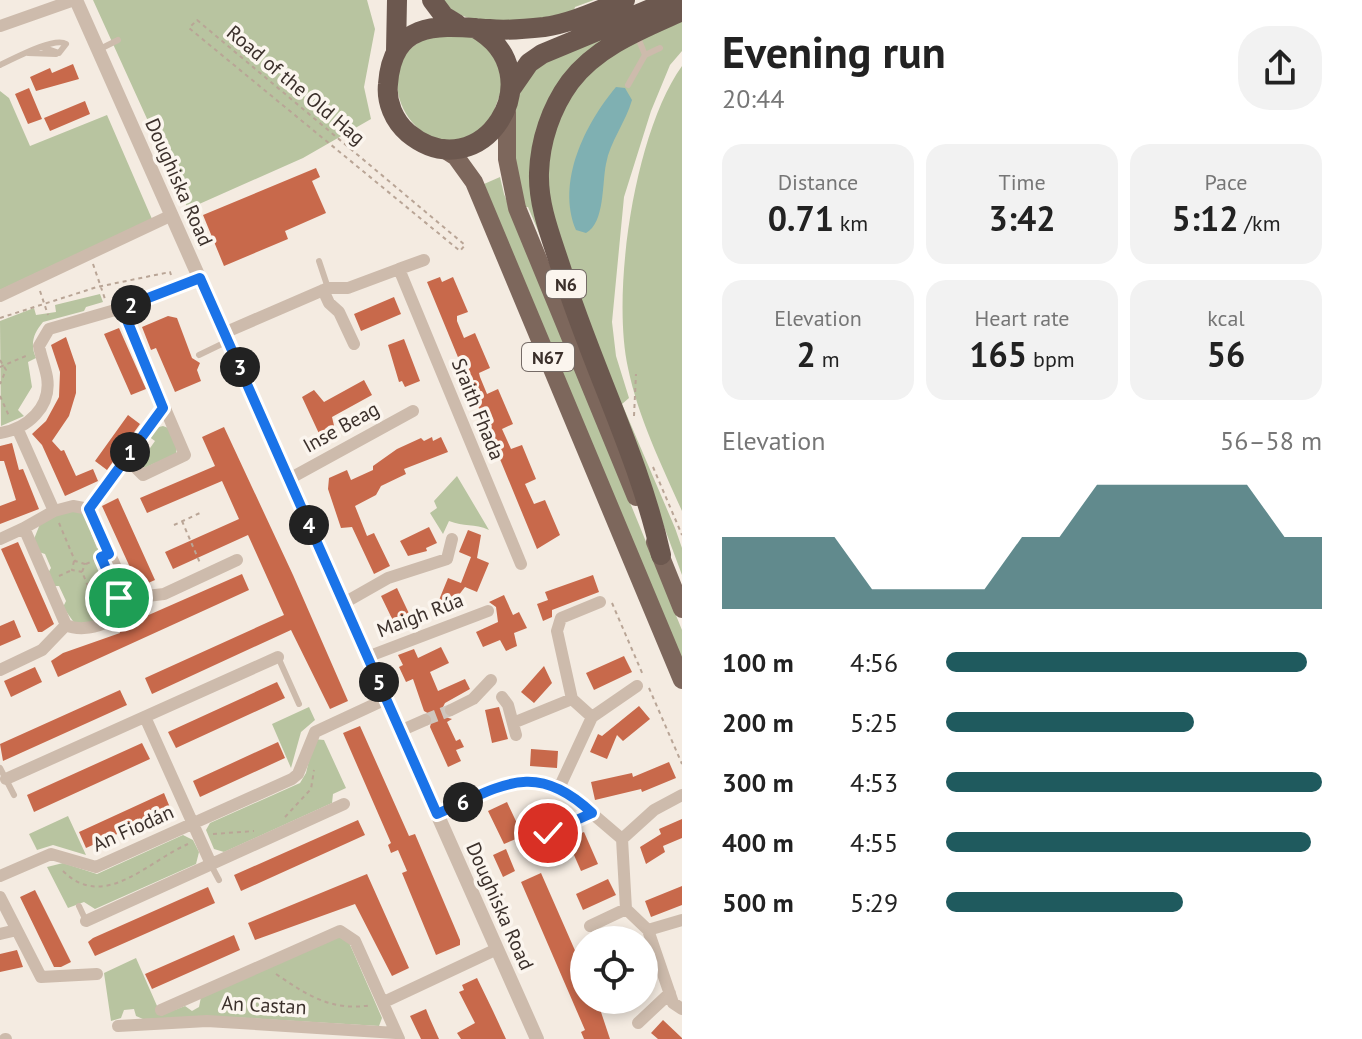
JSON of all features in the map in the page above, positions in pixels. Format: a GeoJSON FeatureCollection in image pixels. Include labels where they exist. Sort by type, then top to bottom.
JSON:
{"type":"FeatureCollection","features":[{"type":"Feature","properties":{"kind":"highway"},"geometry":{"type":"LineString","coordinates":[[397,0],[396,51],[387,86],[394,116],[417,140],[442,148],[465,147],[485,138],[507,112],[511,89],[502,54],[466,26],[444,16],[432,0]]}},
{"type":"Feature","properties":{"kind":"highway"},"geometry":{"type":"LineString","coordinates":[[396,51],[419,32],[466,26],[548,27],[625,0]]}},
{"type":"Feature","properties":{"kind":"highway"},"geometry":{"type":"LineString","coordinates":[[511,89],[529,63],[542,54],[672,0]]}},
{"type":"Feature","properties":{"kind":"highway","name":"N6"},"geometry":{"type":"LineString","coordinates":[[661,555],[650,505],[574,308],[543,210],[539,176],[547,126],[570,82],[586,65],[636,32],[682,11]]}},
{"type":"Feature","properties":{"kind":"main road","name":"N67"},"geometry":{"type":"LineString","coordinates":[[507,112],[506,146],[517,208],[682,609]]}},
{"type":"Feature","properties":{"kind":"main road","name":"N67"},"geometry":{"type":"LineString","coordinates":[[442,148],[456,157],[474,182],[682,680]]}},
{"type":"Feature","properties":{"kind":"street"},"geometry":{"type":"LineString","coordinates":[[0,26],[75,0]]}},
{"type":"Feature","properties":{"kind":"street","name":"Doughiska Road"},"geometry":{"type":"LineString","coordinates":[[75,0],[537,1039]]}},
{"type":"Feature","properties":{"kind":"street"},"geometry":{"type":"LineString","coordinates":[[0,296],[172,215]]}},
{"type":"Feature","properties":{"kind":"street"},"geometry":{"type":"LineString","coordinates":[[226,337],[326,289],[348,288],[424,260]]}},
{"type":"Feature","properties":{"kind":"street","name":"Sraith Fhada"},"geometry":{"type":"LineString","coordinates":[[399,269],[521,564]]}},
{"type":"Feature","properties":{"kind":"street"},"geometry":{"type":"LineString","coordinates":[[0,433],[17,430],[34,416],[46,392],[48,381],[40,339],[51,328],[122,308],[200,278]]}},
{"type":"Feature","properties":{"kind":"street"},"geometry":{"type":"LineString","coordinates":[[326,289],[329,303],[339,312],[354,344]]}},
{"type":"Feature","properties":{"kind":"street"},"geometry":{"type":"LineString","coordinates":[[122,308],[185,455],[139,477],[126,458]]}},
{"type":"Feature","properties":{"kind":"street"},"geometry":{"type":"LineString","coordinates":[[89,509],[163,408]]}},
{"type":"Feature","properties":{"kind":"street","name":"Inse Beag"},"geometry":{"type":"LineString","coordinates":[[289,479],[413,411]]}},
{"type":"Feature","properties":{"kind":"street"},"geometry":{"type":"LineString","coordinates":[[17,430],[54,511]]}},
{"type":"Feature","properties":{"kind":"street"},"geometry":{"type":"LineString","coordinates":[[0,539],[54,511],[73,506],[89,509]]}},
{"type":"Feature","properties":{"kind":"street"},"geometry":{"type":"LineString","coordinates":[[89,509],[130,598]]}},
{"type":"Feature","properties":{"kind":"street"},"geometry":{"type":"LineString","coordinates":[[24,528],[66,625]]}},
{"type":"Feature","properties":{"kind":"street"},"geometry":{"type":"LineString","coordinates":[[344,603],[388,578],[447,559],[452,539]]}},
{"type":"Feature","properties":{"kind":"street"},"geometry":{"type":"LineString","coordinates":[[66,625],[90,628],[118,616],[130,598],[164,594],[237,560]]}},
{"type":"Feature","properties":{"kind":"street"},"geometry":{"type":"LineString","coordinates":[[592,717],[572,699],[557,631],[561,618],[600,602]]}},
{"type":"Feature","properties":{"kind":"street","name":"Maigh Rúa"},"geometry":{"type":"LineString","coordinates":[[367,657],[488,611]]}},
{"type":"Feature","properties":{"kind":"street"},"geometry":{"type":"LineString","coordinates":[[0,670],[42,650],[66,625]]}},
{"type":"Feature","properties":{"kind":"street"},"geometry":{"type":"LineString","coordinates":[[3,774],[145,717],[278,657]]}},
{"type":"Feature","properties":{"kind":"street"},"geometry":{"type":"LineString","coordinates":[[451,710],[473,699],[491,680]]}},
{"type":"Feature","properties":{"kind":"street"},"geometry":{"type":"LineString","coordinates":[[560,786],[592,717],[637,686]]}},
{"type":"Feature","properties":{"kind":"street"},"geometry":{"type":"LineString","coordinates":[[502,697],[514,729],[572,699]]}},
{"type":"Feature","properties":{"kind":"street","name":"An Fiodán"},"geometry":{"type":"LineString","coordinates":[[0,876],[51,854],[96,867],[292,779],[298,774],[315,732],[386,699]]}},
{"type":"Feature","properties":{"kind":"street","name":"An Fiodán"},"geometry":{"type":"LineString","coordinates":[[145,717],[211,864]]}},
{"type":"Feature","properties":{"kind":"street"},"geometry":{"type":"LineString","coordinates":[[400,731],[425,720]]}},
{"type":"Feature","properties":{"kind":"street"},"geometry":{"type":"LineString","coordinates":[[437,814],[511,783],[560,786],[622,839],[626,909],[644,926]]}},
{"type":"Feature","properties":{"kind":"street"},"geometry":{"type":"LineString","coordinates":[[622,839],[654,810],[682,795]]}},
{"type":"Feature","properties":{"kind":"street"},"geometry":{"type":"LineString","coordinates":[[86,921],[211,864],[341,799]]}},
{"type":"Feature","properties":{"kind":"street"},"geometry":{"type":"LineString","coordinates":[[548,833],[592,813]]}},
{"type":"Feature","properties":{"kind":"street"},"geometry":{"type":"LineString","coordinates":[[0,897],[41,977],[97,974]]}},
{"type":"Feature","properties":{"kind":"street"},"geometry":{"type":"LineString","coordinates":[[590,926],[626,909]]}},
{"type":"Feature","properties":{"kind":"street"},"geometry":{"type":"LineString","coordinates":[[658,927],[682,920]]}},
{"type":"Feature","properties":{"kind":"street"},"geometry":{"type":"LineString","coordinates":[[0,934],[17,930]]}},
{"type":"Feature","properties":{"kind":"street","name":"An Castan"},"geometry":{"type":"LineString","coordinates":[[126,1021],[207,1021],[398,1036],[355,941],[345,932],[335,931],[261,964],[193,1001],[161,1010]]}},
{"type":"Feature","properties":{"kind":"street"},"geometry":{"type":"LineString","coordinates":[[384,1002],[497,949]]}},
{"type":"Feature","properties":{"kind":"street"},"geometry":{"type":"LineString","coordinates":[[658,959],[673,1003],[682,1009]]}},
{"type":"Feature","properties":{"kind":"street"},"geometry":{"type":"LineString","coordinates":[[638,1023],[670,993]]}},
{"type":"Feature","properties":{"kind":"lane"},"geometry":{"type":"LineString","coordinates":[[636,32],[645,55]]}},
{"type":"Feature","properties":{"kind":"lane"},"geometry":{"type":"LineString","coordinates":[[0,65],[28,53],[42,47],[62,40],[66,48],[46,56],[28,53]]}},
{"type":"Feature","properties":{"kind":"lane"},"geometry":{"type":"LineString","coordinates":[[98,49],[118,40]]}},
{"type":"Feature","properties":{"kind":"lane"},"geometry":{"type":"LineString","coordinates":[[42,47],[59,53]]}},
{"type":"Feature","properties":{"kind":"lane"},"geometry":{"type":"LineString","coordinates":[[628,85],[645,55],[660,48]]}},
{"type":"Feature","properties":{"kind":"lane"},"geometry":{"type":"LineString","coordinates":[[319,261],[326,289]]}},
{"type":"Feature","properties":{"kind":"lane"},"geometry":{"type":"LineString","coordinates":[[199,355],[226,337]]}},
{"type":"Feature","properties":{"kind":"lane"},"geometry":{"type":"LineString","coordinates":[[278,657],[299,704]]}},
{"type":"Feature","properties":{"kind":"lane"},"geometry":{"type":"LineString","coordinates":[[3,774],[14,795]]}},
{"type":"Feature","properties":{"kind":"lane"},"geometry":{"type":"LineString","coordinates":[[211,864],[219,880]]}},
{"type":"Feature","properties":{"kind":"lane"},"geometry":{"type":"LineString","coordinates":[[79,906],[86,921]]}},
{"type":"Feature","properties":{"kind":"path","name":"Road of the Old Hag"},"geometry":{"type":"LineString","coordinates":[[197,20],[465,245],[460,251],[374,180],[189,28],[197,20]]}},
{"type":"Feature","properties":{"kind":"path"},"geometry":{"type":"LineString","coordinates":[[93,263],[109,312]]}},
{"type":"Feature","properties":{"kind":"path"},"geometry":{"type":"LineString","coordinates":[[0,318],[101,286],[170,272],[178,287]]}},
{"type":"Feature","properties":{"kind":"path"},"geometry":{"type":"LineString","coordinates":[[39,289],[51,328]]}},
{"type":"Feature","properties":{"kind":"path"},"geometry":{"type":"LineString","coordinates":[[0,367],[40,350]]}},
{"type":"Feature","properties":{"kind":"path"},"geometry":{"type":"LineString","coordinates":[[0,360],[6,375],[0,384]]}},
{"type":"Feature","properties":{"kind":"path"},"geometry":{"type":"LineString","coordinates":[[634,417],[636,374]]}},
{"type":"Feature","properties":{"kind":"path"},"geometry":{"type":"LineString","coordinates":[[0,396],[17,430]]}},
{"type":"Feature","properties":{"kind":"path"},"geometry":{"type":"LineString","coordinates":[[649,458],[682,535]]}},
{"type":"Feature","properties":{"kind":"path"},"geometry":{"type":"LineString","coordinates":[[174,525],[200,513]]}},
{"type":"Feature","properties":{"kind":"path"},"geometry":{"type":"LineString","coordinates":[[50,524],[58,521],[75,561],[72,570]]}},
{"type":"Feature","properties":{"kind":"path"},"geometry":{"type":"LineString","coordinates":[[182,521],[205,575]]}},
{"type":"Feature","properties":{"kind":"path"},"geometry":{"type":"LineString","coordinates":[[75,561],[85,564],[109,554]]}},
{"type":"Feature","properties":{"kind":"path"},"geometry":{"type":"LineString","coordinates":[[85,564],[82,572],[99,612],[107,608]]}},
{"type":"Feature","properties":{"kind":"path"},"geometry":{"type":"LineString","coordinates":[[47,581],[72,570],[82,572]]}},
{"type":"Feature","properties":{"kind":"path"},"geometry":{"type":"LineString","coordinates":[[261,964],[322,1002],[357,1007],[384,1002]]}},
{"type":"Feature","properties":{"kind":"green space"},"geometry":{"type":"Polygon","coordinates":[[[93,0],[367,0],[375,29],[364,87],[371,119],[303,158],[188,209],[93,0]]]}},
{"type":"Feature","properties":{"kind":"green space"},"geometry":{"type":"Polygon","coordinates":[[[443,0],[594,0],[575,7],[574,11],[541,18],[486,22],[455,11],[443,0]]]}},
{"type":"Feature","properties":{"kind":"green space"},"geometry":{"type":"Polygon","coordinates":[[[682,19],[682,51],[670,65],[651,111],[624,197],[612,322],[616,356],[629,398],[622,404],[675,528],[682,548],[682,575],[554,231],[544,170],[555,122],[583,77],[621,50],[682,19]]]}},
{"type":"Feature","properties":{"kind":"green space"},"geometry":{"type":"Polygon","coordinates":[[[637,28],[552,103],[545,247],[528,207],[523,207],[516,172],[515,113],[527,78],[539,65],[560,52],[637,28]]]}},
{"type":"Feature","properties":{"kind":"green space"},"geometry":{"type":"Polygon","coordinates":[[[463,33],[488,46],[505,80],[489,125],[461,139],[442,140],[425,133],[411,121],[402,106],[397,88],[399,70],[406,54],[421,41],[463,33]]]}},
{"type":"Feature","properties":{"kind":"green space"},"geometry":{"type":"Polygon","coordinates":[[[682,66],[682,511],[651,441],[632,386],[624,335],[623,297],[625,255],[640,170],[665,94],[682,66]]]}},
{"type":"Feature","properties":{"kind":"green space"},"geometry":{"type":"Polygon","coordinates":[[[0,91],[9,98],[30,146],[107,115],[152,219],[0,290],[0,91]]]}},
{"type":"Feature","properties":{"kind":"green space"},"geometry":{"type":"Polygon","coordinates":[[[500,177],[504,194],[682,630],[682,665],[484,184],[500,177]]]}},
{"type":"Feature","properties":{"kind":"green space"},"geometry":{"type":"Polygon","coordinates":[[[100,294],[103,302],[86,307],[84,311],[43,322],[40,326],[33,344],[36,358],[28,362],[32,387],[18,410],[24,416],[1,426],[0,321],[34,308],[36,315],[56,312],[55,305],[100,294]]]}},
{"type":"Feature","properties":{"kind":"green space"},"geometry":{"type":"Polygon","coordinates":[[[163,426],[171,429],[176,454],[144,468],[136,462],[135,453],[140,447],[148,451],[155,441],[148,436],[155,428],[163,426]]]}},
{"type":"Feature","properties":{"kind":"green space"},"geometry":{"type":"Polygon","coordinates":[[[457,476],[489,530],[449,521],[443,534],[430,513],[437,508],[434,501],[457,476]]]}},
{"type":"Feature","properties":{"kind":"green space"},"geometry":{"type":"Polygon","coordinates":[[[84,510],[96,528],[91,533],[97,548],[104,549],[117,590],[123,590],[125,596],[119,609],[88,624],[75,624],[63,607],[66,601],[59,586],[54,586],[48,573],[51,568],[34,539],[40,524],[64,512],[84,510]]]}},
{"type":"Feature","properties":{"kind":"green space"},"geometry":{"type":"Polygon","coordinates":[[[309,707],[315,720],[301,732],[291,768],[272,724],[309,707]]]}},
{"type":"Feature","properties":{"kind":"green space"},"geometry":{"type":"Polygon","coordinates":[[[314,739],[324,740],[346,788],[333,794],[332,803],[224,852],[214,849],[206,830],[210,823],[300,783],[306,773],[314,739]]]}},
{"type":"Feature","properties":{"kind":"green space"},"geometry":{"type":"Polygon","coordinates":[[[68,816],[86,855],[53,845],[37,850],[29,834],[68,816]]]}},
{"type":"Feature","properties":{"kind":"green space"},"geometry":{"type":"Polygon","coordinates":[[[183,835],[193,840],[199,852],[196,864],[95,909],[84,902],[68,908],[47,867],[63,863],[97,874],[183,835]]]}},
{"type":"Feature","properties":{"kind":"green space"},"geometry":{"type":"Polygon","coordinates":[[[335,936],[348,940],[382,1018],[379,1026],[229,1017],[143,1019],[136,1016],[134,1009],[124,1010],[121,1018],[111,1021],[104,973],[136,958],[161,1015],[185,1006],[192,1011],[199,1007],[201,997],[335,936]]]}},
{"type":"Feature","properties":{"kind":"water"},"geometry":{"type":"Polygon","coordinates":[[[616,87],[625,88],[632,100],[608,156],[597,221],[586,233],[576,230],[571,212],[569,193],[572,173],[584,136],[616,87]]]}},
{"type":"Feature","properties":{"kind":"building"},"geometry":{"type":"Polygon","coordinates":[[[73,64],[79,79],[36,91],[30,77],[50,68],[52,73],[73,64]]]}},
{"type":"Feature","properties":{"kind":"building"},"geometry":{"type":"Polygon","coordinates":[[[29,88],[42,119],[28,124],[15,94],[29,88]]]}},
{"type":"Feature","properties":{"kind":"building"},"geometry":{"type":"Polygon","coordinates":[[[85,101],[90,114],[50,131],[44,118],[85,101]]]}},
{"type":"Feature","properties":{"kind":"building"},"geometry":{"type":"Polygon","coordinates":[[[316,168],[320,177],[312,181],[326,213],[285,231],[288,239],[224,266],[203,215],[316,168]]]}},
{"type":"Feature","properties":{"kind":"building"},"geometry":{"type":"Polygon","coordinates":[[[440,277],[442,282],[453,277],[468,312],[457,316],[457,321],[464,338],[475,333],[490,368],[479,373],[487,394],[498,389],[513,424],[502,429],[511,449],[522,445],[536,479],[525,484],[534,504],[545,500],[560,535],[537,549],[427,282],[440,277]]]}},
{"type":"Feature","properties":{"kind":"building"},"geometry":{"type":"Polygon","coordinates":[[[394,297],[401,314],[361,331],[354,314],[394,297]]]}},
{"type":"Feature","properties":{"kind":"building"},"geometry":{"type":"Polygon","coordinates":[[[168,316],[177,318],[192,358],[200,363],[197,370],[201,381],[175,392],[156,348],[151,350],[142,327],[168,316]]]}},
{"type":"Feature","properties":{"kind":"building"},"geometry":{"type":"Polygon","coordinates":[[[119,328],[146,389],[131,395],[104,334],[119,328]]]}},
{"type":"Feature","properties":{"kind":"building"},"geometry":{"type":"Polygon","coordinates":[[[66,337],[76,366],[76,393],[69,416],[52,441],[61,451],[64,450],[76,476],[93,469],[98,481],[65,496],[42,445],[32,434],[46,421],[59,397],[60,372],[51,345],[66,337]]]}},
{"type":"Feature","properties":{"kind":"building"},"geometry":{"type":"Polygon","coordinates":[[[404,339],[420,381],[405,387],[402,381],[399,382],[388,345],[404,339]]]}},
{"type":"Feature","properties":{"kind":"building"},"geometry":{"type":"Polygon","coordinates":[[[364,380],[372,395],[332,417],[336,434],[322,440],[302,397],[314,390],[324,402],[364,380]]]}},
{"type":"Feature","properties":{"kind":"building"},"geometry":{"type":"Polygon","coordinates":[[[128,415],[140,424],[107,470],[95,461],[128,415]]]}},
{"type":"Feature","properties":{"kind":"building"},"geometry":{"type":"Polygon","coordinates":[[[224,427],[348,701],[330,709],[291,630],[152,694],[145,678],[284,615],[248,535],[173,569],[165,552],[239,519],[222,481],[147,513],[140,498],[215,466],[202,437],[224,427]]]}},
{"type":"Feature","properties":{"kind":"building"},"geometry":{"type":"Polygon","coordinates":[[[432,437],[433,441],[441,437],[448,452],[404,469],[406,474],[381,486],[376,495],[355,506],[367,536],[374,533],[390,566],[374,574],[352,527],[341,528],[328,489],[329,478],[347,470],[351,480],[373,470],[373,466],[397,449],[421,438],[424,441],[432,437]]]}},
{"type":"Feature","properties":{"kind":"building"},"geometry":{"type":"Polygon","coordinates":[[[12,443],[19,470],[23,469],[39,509],[0,524],[0,506],[16,500],[4,461],[0,461],[0,446],[12,443]]]}},
{"type":"Feature","properties":{"kind":"building"},"geometry":{"type":"Polygon","coordinates":[[[118,498],[155,580],[139,587],[102,506],[118,498]]]}},
{"type":"Feature","properties":{"kind":"building"},"geometry":{"type":"Polygon","coordinates":[[[429,527],[437,543],[426,548],[427,551],[408,556],[400,541],[429,527]]]}},
{"type":"Feature","properties":{"kind":"building"},"geometry":{"type":"Polygon","coordinates":[[[468,530],[481,535],[477,558],[489,563],[477,592],[465,587],[451,605],[439,600],[448,578],[461,583],[471,557],[459,552],[468,530]]]}},
{"type":"Feature","properties":{"kind":"building"},"geometry":{"type":"Polygon","coordinates":[[[18,542],[54,624],[42,632],[38,632],[1,549],[18,542]]]}},
{"type":"Feature","properties":{"kind":"building"},"geometry":{"type":"Polygon","coordinates":[[[242,574],[249,590],[58,677],[51,661],[63,653],[120,633],[119,628],[242,574]]]}},
{"type":"Feature","properties":{"kind":"building"},"geometry":{"type":"Polygon","coordinates":[[[593,575],[599,592],[552,610],[552,617],[543,621],[537,604],[548,600],[545,592],[593,575]]]}},
{"type":"Feature","properties":{"kind":"building"},"geometry":{"type":"Polygon","coordinates":[[[397,588],[413,622],[397,629],[381,596],[397,588]]]}},
{"type":"Feature","properties":{"kind":"building"},"geometry":{"type":"Polygon","coordinates":[[[504,595],[513,615],[519,612],[527,628],[514,633],[517,646],[506,651],[500,640],[483,647],[476,632],[498,622],[496,607],[489,602],[504,595]]]}},
{"type":"Feature","properties":{"kind":"building"},"geometry":{"type":"Polygon","coordinates":[[[14,620],[21,637],[0,646],[0,626],[14,620]]]}},
{"type":"Feature","properties":{"kind":"building"},"geometry":{"type":"Polygon","coordinates":[[[441,647],[449,663],[430,672],[438,691],[465,679],[470,689],[445,703],[442,709],[445,717],[452,719],[447,722],[456,741],[460,739],[464,747],[456,750],[461,761],[448,767],[430,727],[433,716],[424,711],[413,679],[406,682],[399,667],[403,665],[398,655],[414,649],[418,658],[441,647]]]}},
{"type":"Feature","properties":{"kind":"building"},"geometry":{"type":"Polygon","coordinates":[[[624,656],[632,672],[594,690],[586,673],[624,656]]]}},
{"type":"Feature","properties":{"kind":"building"},"geometry":{"type":"Polygon","coordinates":[[[544,666],[552,683],[534,703],[521,692],[544,666]]]}},
{"type":"Feature","properties":{"kind":"building"},"geometry":{"type":"Polygon","coordinates":[[[35,667],[42,682],[11,697],[4,681],[35,667]]]}},
{"type":"Feature","properties":{"kind":"building"},"geometry":{"type":"Polygon","coordinates":[[[277,682],[285,698],[176,748],[168,732],[277,682]]]}},
{"type":"Feature","properties":{"kind":"building"},"geometry":{"type":"Polygon","coordinates":[[[120,690],[127,705],[3,761],[0,744],[120,690]]]}},
{"type":"Feature","properties":{"kind":"building"},"geometry":{"type":"Polygon","coordinates":[[[639,706],[650,719],[623,741],[617,735],[607,759],[590,752],[598,734],[602,736],[639,706]]]}},
{"type":"Feature","properties":{"kind":"building"},"geometry":{"type":"Polygon","coordinates":[[[499,707],[508,739],[492,743],[485,710],[499,707]]]}},
{"type":"Feature","properties":{"kind":"building"},"geometry":{"type":"Polygon","coordinates":[[[360,726],[409,836],[415,834],[460,940],[460,945],[436,955],[402,873],[407,871],[398,850],[391,853],[388,845],[391,843],[343,733],[360,726]]]}},
{"type":"Feature","properties":{"kind":"building"},"geometry":{"type":"Polygon","coordinates":[[[278,742],[285,758],[200,797],[193,781],[278,742]]]}},
{"type":"Feature","properties":{"kind":"building"},"geometry":{"type":"Polygon","coordinates":[[[142,743],[150,759],[34,812],[27,795],[142,743]]]}},
{"type":"Feature","properties":{"kind":"building"},"geometry":{"type":"Polygon","coordinates":[[[531,749],[558,751],[557,768],[530,766],[531,749]]]}},
{"type":"Feature","properties":{"kind":"building"},"geometry":{"type":"Polygon","coordinates":[[[669,762],[676,778],[642,792],[641,789],[595,800],[591,782],[632,773],[633,777],[669,762]]]}},
{"type":"Feature","properties":{"kind":"building"},"geometry":{"type":"Polygon","coordinates":[[[164,793],[171,810],[86,848],[79,832],[164,793]]]}},
{"type":"Feature","properties":{"kind":"building"},"geometry":{"type":"Polygon","coordinates":[[[507,802],[523,836],[504,844],[488,811],[507,802]]]}},
{"type":"Feature","properties":{"kind":"building"},"geometry":{"type":"Polygon","coordinates":[[[682,819],[682,838],[663,846],[665,852],[646,864],[640,847],[661,834],[659,829],[682,819]]]}},
{"type":"Feature","properties":{"kind":"building"},"geometry":{"type":"Polygon","coordinates":[[[358,820],[365,835],[241,891],[234,875],[358,820]]]}},
{"type":"Feature","properties":{"kind":"building"},"geometry":{"type":"Polygon","coordinates":[[[584,832],[598,864],[581,871],[567,839],[584,832]]]}},
{"type":"Feature","properties":{"kind":"building"},"geometry":{"type":"Polygon","coordinates":[[[506,849],[515,871],[503,877],[493,855],[506,849]]]}},
{"type":"Feature","properties":{"kind":"building"},"geometry":{"type":"Polygon","coordinates":[[[541,873],[570,939],[570,995],[521,882],[541,873]]]}},
{"type":"Feature","properties":{"kind":"building"},"geometry":{"type":"Polygon","coordinates":[[[367,874],[409,968],[392,976],[355,904],[255,940],[248,923],[367,874]]]}},
{"type":"Feature","properties":{"kind":"building"},"geometry":{"type":"Polygon","coordinates":[[[608,879],[616,895],[583,910],[576,894],[608,879]]]}},
{"type":"Feature","properties":{"kind":"building"},"geometry":{"type":"Polygon","coordinates":[[[682,886],[682,905],[651,917],[645,901],[682,886]]]}},
{"type":"Feature","properties":{"kind":"building"},"geometry":{"type":"Polygon","coordinates":[[[208,887],[215,903],[95,956],[88,942],[93,938],[208,887]]]}},
{"type":"Feature","properties":{"kind":"building"},"geometry":{"type":"Polygon","coordinates":[[[35,890],[71,962],[61,967],[54,967],[20,897],[35,890]]]}},
{"type":"Feature","properties":{"kind":"building"},"geometry":{"type":"Polygon","coordinates":[[[234,935],[240,950],[152,989],[145,974],[234,935]]]}},
{"type":"Feature","properties":{"kind":"building"},"geometry":{"type":"Polygon","coordinates":[[[17,950],[23,967],[0,972],[0,954],[17,950]]]}},
{"type":"Feature","properties":{"kind":"building"},"geometry":{"type":"Polygon","coordinates":[[[477,978],[506,1039],[461,1039],[457,1033],[475,1023],[459,992],[464,990],[462,985],[477,978]]]}},
{"type":"Feature","properties":{"kind":"building"},"geometry":{"type":"Polygon","coordinates":[[[426,1009],[439,1039],[421,1039],[410,1016],[426,1009]]]}},
{"type":"Feature","properties":{"kind":"building"},"geometry":{"type":"Polygon","coordinates":[[[578,1014],[602,1014],[610,1039],[584,1039],[581,1032],[585,1030],[578,1014]]]}},
{"type":"Feature","properties":{"kind":"building"},"geometry":{"type":"Polygon","coordinates":[[[663,1020],[682,1039],[658,1039],[651,1033],[663,1020]]]}},
{"type":"Feature","properties":{"kind":"tunnel"},"geometry":{"type":"LineString","coordinates":[[425,720],[451,710]]}},
{"type":"Feature","properties":{"kind":"route"},"geometry":{"type":"LineString","coordinates":[[119,598],[101,557],[109,554],[89,509],[163,408],[122,308],[200,278],[437,814],[511,783],[536,782],[560,786],[592,813],[548,833]]}}]}
